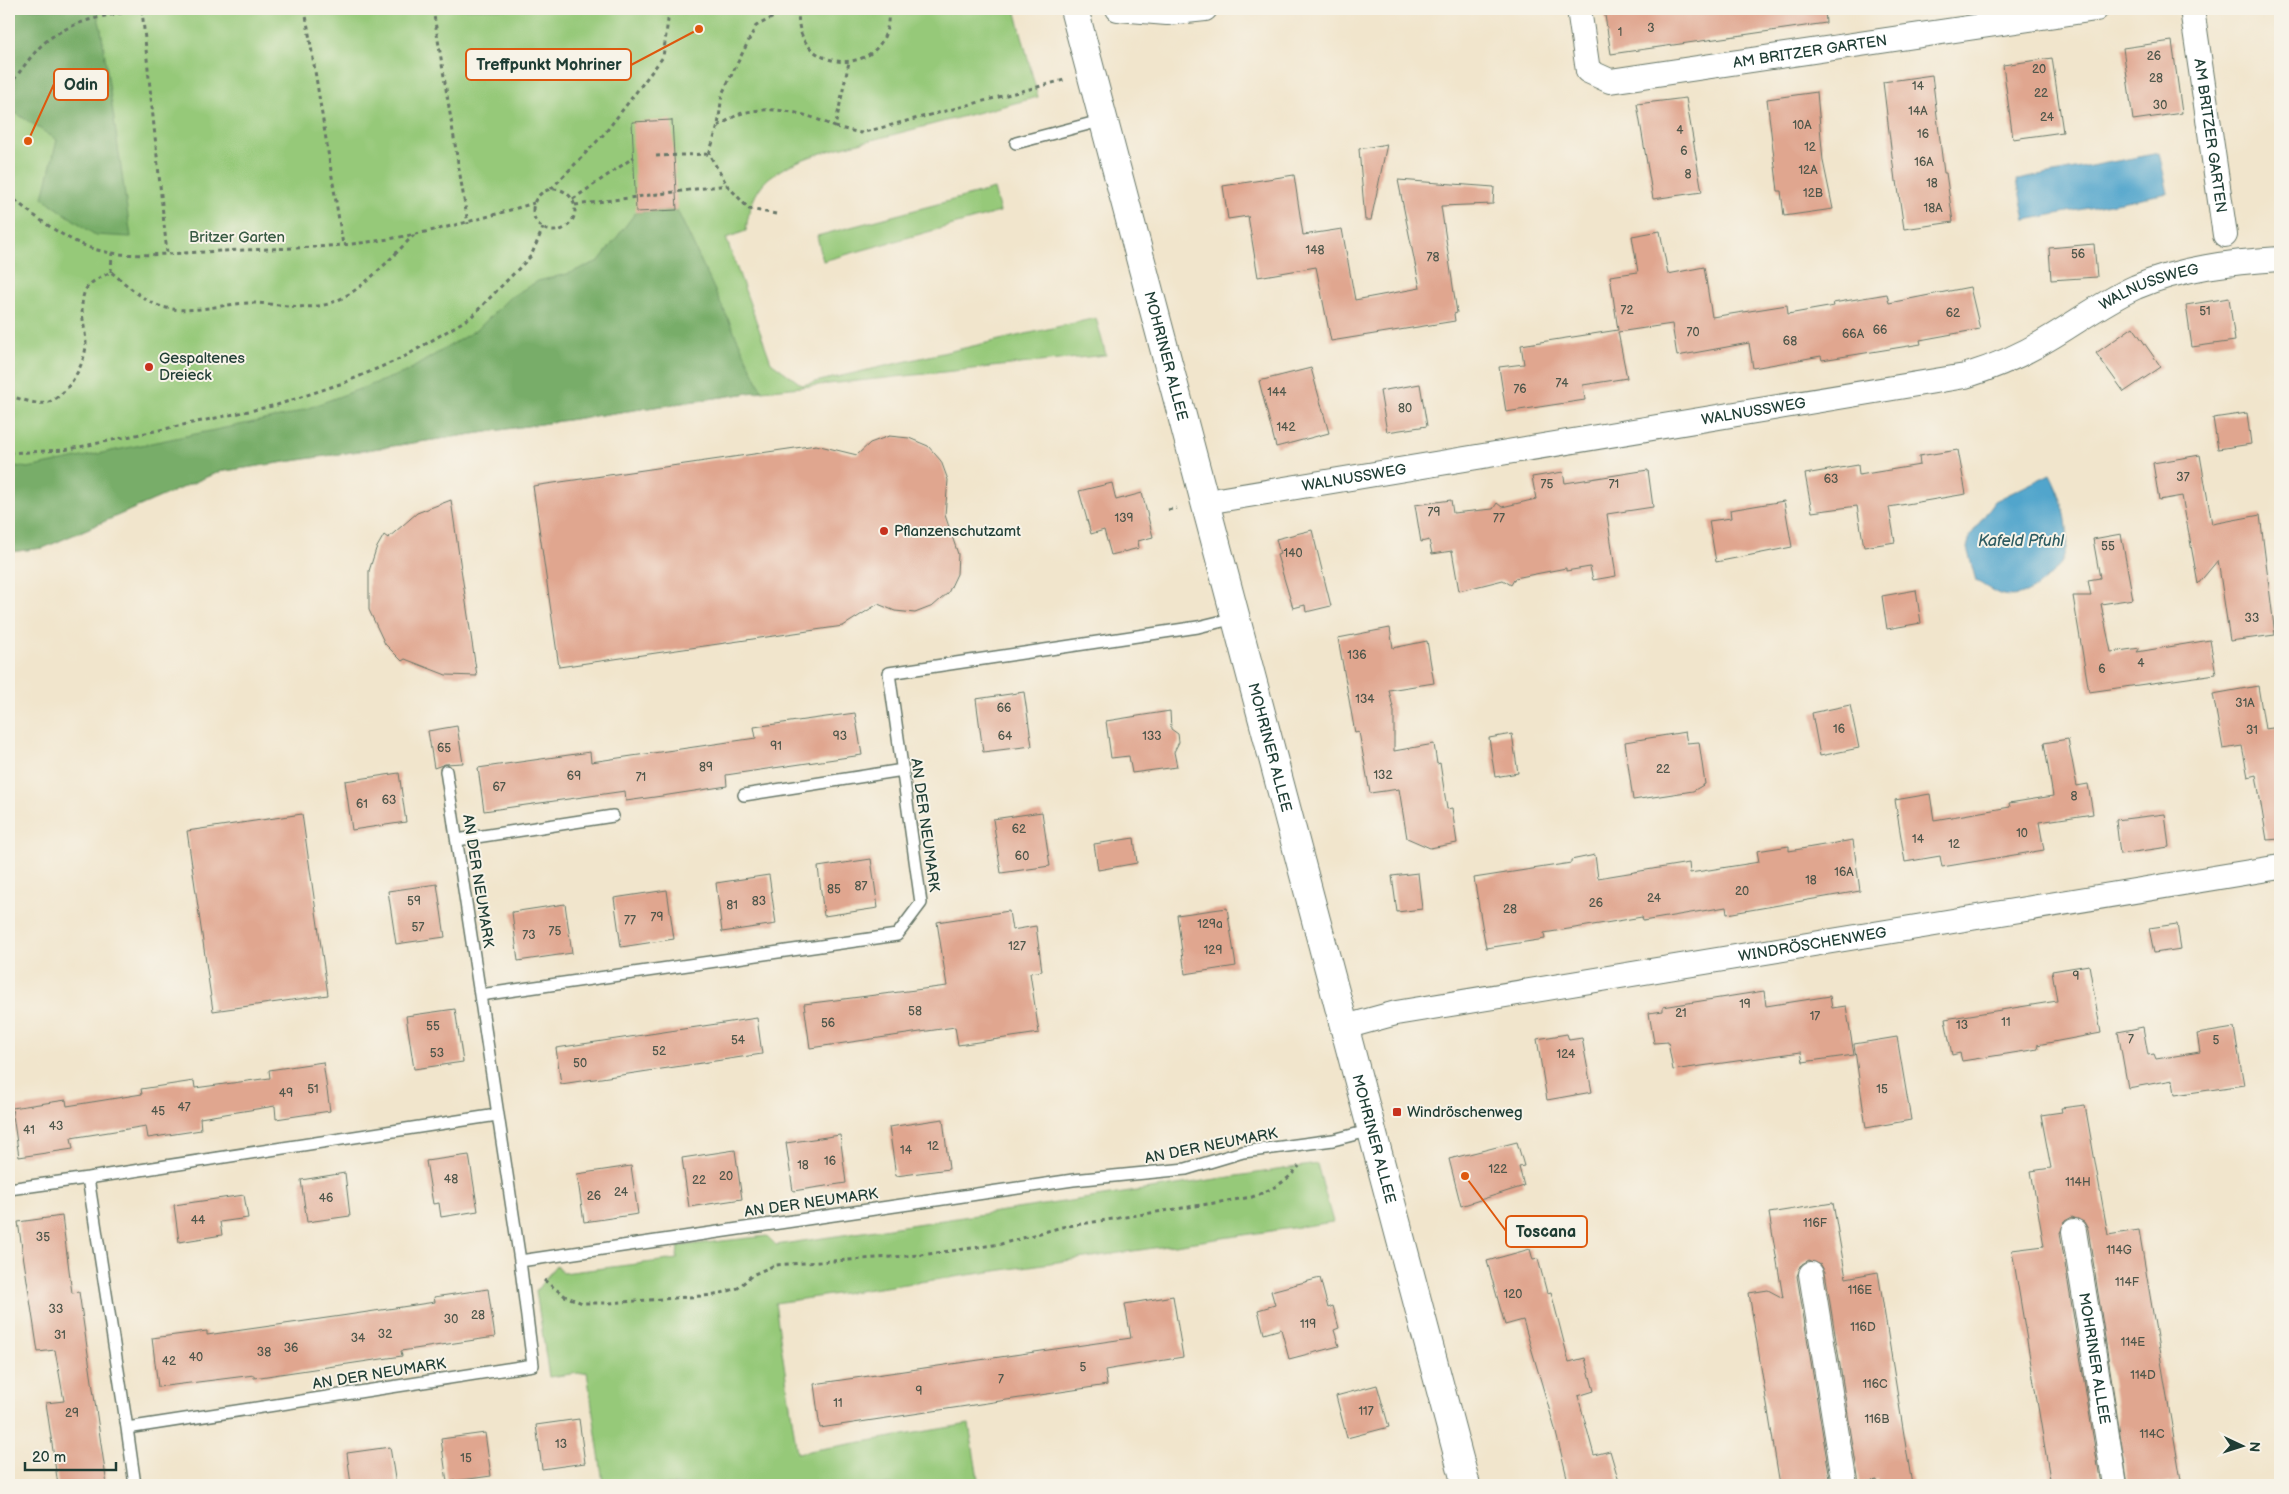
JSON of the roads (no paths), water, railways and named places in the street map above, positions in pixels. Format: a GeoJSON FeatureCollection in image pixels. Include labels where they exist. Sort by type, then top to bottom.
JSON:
{"type":"FeatureCollection","features":[{"type":"Feature","properties":{"kind":"main road","name":"MOHRINER ALLEE"},"geometry":{"type":"LineString","coordinates":[[1077,9],[1104,120],[1235,618],[1466,1485]]}},
{"type":"Feature","properties":{"kind":"street"},"geometry":{"type":"LineString","coordinates":[[1118,9],[1167,13],[1205,9]]}},
{"type":"Feature","properties":{"kind":"street","name":"AM BRITZER GARTEN"},"geometry":{"type":"LineString","coordinates":[[1578,9],[1588,71],[1610,81],[2096,9]]}},
{"type":"Feature","properties":{"kind":"street","name":"AM BRITZER GARTEN"},"geometry":{"type":"LineString","coordinates":[[2192,9],[2227,248]]}},
{"type":"Feature","properties":{"kind":"street","name":"WALNUSSWEG"},"geometry":{"type":"LineString","coordinates":[[1206,502],[1965,376],[1997,366],[2046,341],[2136,287],[2169,276],[2227,248],[2280,259]]}},
{"type":"Feature","properties":{"kind":"street","name":"WINDRÖSCHENWEG"},"geometry":{"type":"LineString","coordinates":[[1345,1027],[1396,1013],[2280,867]]}},
{"type":"Feature","properties":{"kind":"street","name":"MOHRINER ALLEE"},"geometry":{"type":"LineString","coordinates":[[2074,1231],[2115,1485]]}},
{"type":"Feature","properties":{"kind":"street"},"geometry":{"type":"LineString","coordinates":[[1811,1274],[1845,1485]]}},
{"type":"Feature","properties":{"kind":"lane"},"geometry":{"type":"LineString","coordinates":[[1016,143],[1104,120]]}},
{"type":"Feature","properties":{"kind":"lane","name":"AN DER NEUMARK"},"geometry":{"type":"LineString","coordinates":[[480,995],[897,935],[921,903],[889,673],[1198,627],[1235,618]]}},
{"type":"Feature","properties":{"kind":"lane"},"geometry":{"type":"LineString","coordinates":[[744,795],[903,770]]}},
{"type":"Feature","properties":{"kind":"lane","name":"AN DER NEUMARK"},"geometry":{"type":"LineString","coordinates":[[127,1428],[533,1365],[520,1261],[446,771]]}},
{"type":"Feature","properties":{"kind":"lane"},"geometry":{"type":"LineString","coordinates":[[456,840],[613,816]]}},
{"type":"Feature","properties":{"kind":"lane"},"geometry":{"type":"LineString","coordinates":[[9,1189],[498,1115]]}},
{"type":"Feature","properties":{"kind":"lane","name":"AN DER NEUMARK"},"geometry":{"type":"LineString","coordinates":[[520,1261],[1073,1180],[1186,1169],[1243,1152],[1333,1140],[1372,1130]]}},
{"type":"Feature","properties":{"kind":"lane"},"geometry":{"type":"LineString","coordinates":[[88,1178],[135,1485]]}},
{"type":"Feature","properties":{"kind":"water"},"geometry":{"type":"Polygon","coordinates":[[[2159,153],[2168,193],[2025,220],[2017,180],[2159,153]]]}},
{"type":"Feature","properties":{"kind":"water","name":"Kafeld Pfuhl"},"geometry":{"type":"Polygon","coordinates":[[[2050,474],[2064,509],[2067,534],[2063,558],[2055,571],[2031,590],[2013,596],[1996,593],[1976,581],[1967,548],[1970,536],[1995,501],[2050,474]]]}},
{"type":"Feature","properties":{"kind":"place","name":"Treffpunkt Mohriner"},"geometry":{"type":"Point","coordinates":[699,29]}},
{"type":"Feature","properties":{"kind":"place","name":"Odin"},"geometry":{"type":"Point","coordinates":[28,141]}},
{"type":"Feature","properties":{"kind":"place","name":"Gespaltenes Dreieck"},"geometry":{"type":"Point","coordinates":[149,367]}},
{"type":"Feature","properties":{"kind":"place","name":"Pflanzenschutzamt"},"geometry":{"type":"Point","coordinates":[884,531]}},
{"type":"Feature","properties":{"kind":"place","name":"Windröschenweg"},"geometry":{"type":"Point","coordinates":[1397,1112]}},
{"type":"Feature","properties":{"kind":"place","name":"Toscana"},"geometry":{"type":"Point","coordinates":[1465,1176]}},
{"type":"Feature","properties":{"kind":"park label","name":"Britzer Garten"},"geometry":{"type":"Point","coordinates":[237,237]}}]}
